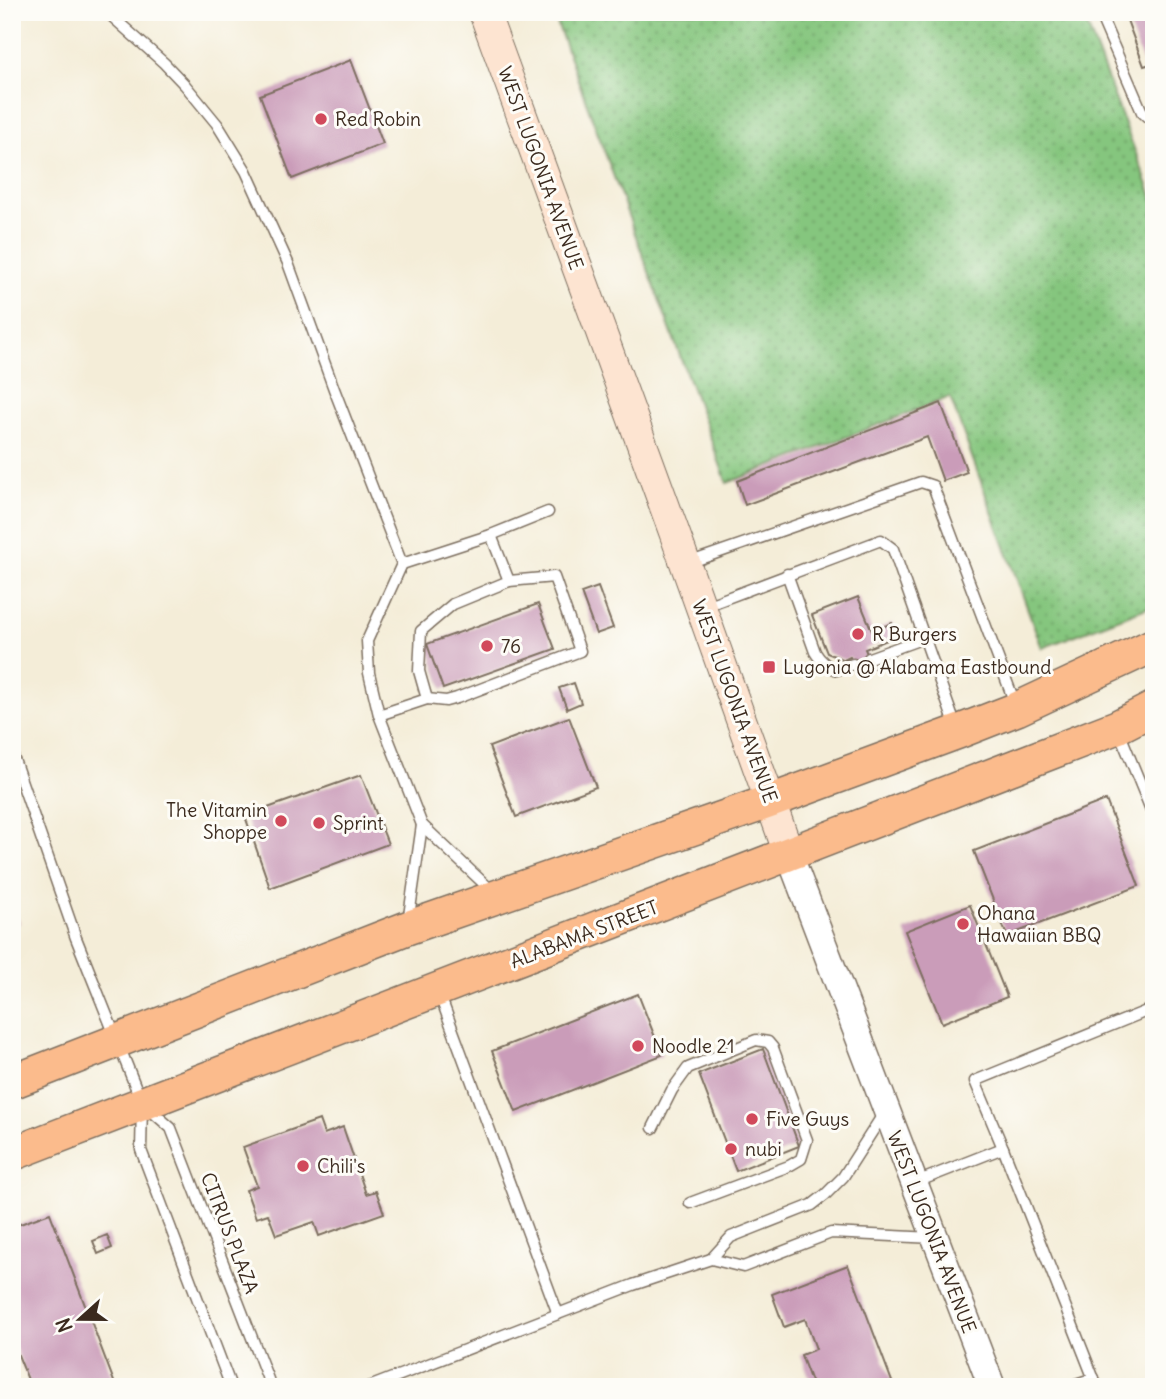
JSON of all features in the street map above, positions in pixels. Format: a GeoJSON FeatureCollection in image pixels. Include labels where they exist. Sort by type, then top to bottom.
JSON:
{"type":"FeatureCollection","features":[{"type":"Feature","properties":{"kind":"main road","name":"WEST LUGONIA AVENUE"},"geometry":{"type":"LineString","coordinates":[[484,12],[789,854]]}},
{"type":"Feature","properties":{"kind":"main road"},"geometry":{"type":"LineString","coordinates":[[12,1082],[496,895],[771,801],[958,732],[1017,709],[1154,645]]}},
{"type":"Feature","properties":{"kind":"main road","name":"ALABAMA STREET"},"geometry":{"type":"LineString","coordinates":[[12,1154],[1117,727],[1154,708]]}},
{"type":"Feature","properties":{"kind":"street","name":"WEST LUGONIA AVENUE"},"geometry":{"type":"LineString","coordinates":[[789,854],[992,1387]]}},
{"type":"Feature","properties":{"kind":"lane"},"geometry":{"type":"LineString","coordinates":[[107,12],[164,63],[218,124],[246,171],[288,263],[402,564],[367,641],[369,673],[379,715],[422,825],[496,895]]}},
{"type":"Feature","properties":{"kind":"lane"},"geometry":{"type":"LineString","coordinates":[[1099,12],[1142,112],[1154,123]]}},
{"type":"Feature","properties":{"kind":"lane"},"geometry":{"type":"LineString","coordinates":[[1142,112],[1154,108]]}},
{"type":"Feature","properties":{"kind":"lane"},"geometry":{"type":"LineString","coordinates":[[686,564],[921,482],[933,486],[1017,709]]}},
{"type":"Feature","properties":{"kind":"lane"},"geometry":{"type":"LineString","coordinates":[[402,564],[491,535],[548,512]]}},
{"type":"Feature","properties":{"kind":"lane"},"geometry":{"type":"LineString","coordinates":[[491,535],[509,581]]}},
{"type":"Feature","properties":{"kind":"lane"},"geometry":{"type":"LineString","coordinates":[[701,607],[881,540],[893,549],[958,732]]}},
{"type":"Feature","properties":{"kind":"lane"},"geometry":{"type":"LineString","coordinates":[[787,574],[820,660],[837,670],[853,664]]}},
{"type":"Feature","properties":{"kind":"lane"},"geometry":{"type":"LineString","coordinates":[[379,715],[428,699],[446,702],[580,651],[554,578],[509,581],[453,604],[421,631],[419,671],[428,699]]}},
{"type":"Feature","properties":{"kind":"lane"},"geometry":{"type":"LineString","coordinates":[[869,658],[924,638]]}},
{"type":"Feature","properties":{"kind":"lane"},"geometry":{"type":"LineString","coordinates":[[1117,727],[1154,817]]}},
{"type":"Feature","properties":{"kind":"lane","name":"CITRUS PLAZA"},"geometry":{"type":"LineString","coordinates":[[12,754],[76,938],[142,1103],[141,1150],[231,1387]]}},
{"type":"Feature","properties":{"kind":"lane"},"geometry":{"type":"LineString","coordinates":[[407,928],[422,825]]}},
{"type":"Feature","properties":{"kind":"lane"},"geometry":{"type":"LineString","coordinates":[[438,990],[558,1314]]}},
{"type":"Feature","properties":{"kind":"lane"},"geometry":{"type":"LineString","coordinates":[[1067,1387],[1095,1382],[975,1081],[1154,1008]]}},
{"type":"Feature","properties":{"kind":"lane"},"geometry":{"type":"LineString","coordinates":[[653,1128],[672,1090],[688,1068],[756,1040],[768,1042],[773,1048],[807,1140],[801,1159],[690,1203]]}},
{"type":"Feature","properties":{"kind":"lane","name":"CITRUS PLAZA"},"geometry":{"type":"LineString","coordinates":[[142,1103],[171,1128],[271,1387]]}},
{"type":"Feature","properties":{"kind":"lane"},"geometry":{"type":"LineString","coordinates":[[369,1387],[633,1284],[711,1259],[732,1237],[812,1205],[843,1177],[886,1110]]}},
{"type":"Feature","properties":{"kind":"lane"},"geometry":{"type":"LineString","coordinates":[[914,1183],[1003,1147]]}},
{"type":"Feature","properties":{"kind":"lane"},"geometry":{"type":"LineString","coordinates":[[711,1259],[743,1267],[831,1233],[934,1238]]}},
{"type":"Feature","properties":{"kind":"green space"},"geometry":{"type":"Polygon","coordinates":[[[553,12],[1082,12],[1154,201],[1154,605],[1042,648],[950,397],[727,483],[553,12]]]}},
{"type":"Feature","properties":{"kind":"building"},"geometry":{"type":"Polygon","coordinates":[[[1124,12],[1154,12],[1154,63],[1144,66],[1124,12]]]}},
{"type":"Feature","properties":{"kind":"building","name":"Red Robin"},"geometry":{"type":"Polygon","coordinates":[[[351,60],[383,144],[292,179],[260,95],[351,60]]]}},
{"type":"Feature","properties":{"kind":"building"},"geometry":{"type":"Polygon","coordinates":[[[941,403],[967,472],[943,481],[927,437],[745,505],[737,481],[941,403]]]}},
{"type":"Feature","properties":{"kind":"building"},"geometry":{"type":"Polygon","coordinates":[[[598,587],[613,628],[596,634],[581,593],[598,587]]]}},
{"type":"Feature","properties":{"kind":"building","name":"R Burgers"},"geometry":{"type":"Polygon","coordinates":[[[858,597],[872,631],[892,623],[897,636],[865,649],[873,668],[857,674],[850,657],[844,660],[827,653],[812,615],[858,597]]]}},
{"type":"Feature","properties":{"kind":"building"},"geometry":{"type":"Polygon","coordinates":[[[538,604],[555,649],[443,689],[427,644],[538,604]]]}},
{"type":"Feature","properties":{"kind":"building"},"geometry":{"type":"Polygon","coordinates":[[[574,683],[581,703],[567,709],[559,688],[574,683]]]}},
{"type":"Feature","properties":{"kind":"building"},"geometry":{"type":"Polygon","coordinates":[[[569,717],[596,787],[516,817],[489,747],[569,717]]]}},
{"type":"Feature","properties":{"kind":"building"},"geometry":{"type":"Polygon","coordinates":[[[361,775],[388,844],[270,888],[245,816],[361,775]]]}},
{"type":"Feature","properties":{"kind":"building"},"geometry":{"type":"Polygon","coordinates":[[[1106,800],[1139,886],[1007,936],[974,851],[1106,800]]]}},
{"type":"Feature","properties":{"kind":"building"},"geometry":{"type":"Polygon","coordinates":[[[12,903],[20,923],[12,926],[12,903]]]}},
{"type":"Feature","properties":{"kind":"building"},"geometry":{"type":"Polygon","coordinates":[[[970,905],[1007,997],[942,1023],[905,931],[970,905]]]}},
{"type":"Feature","properties":{"kind":"building"},"geometry":{"type":"Polygon","coordinates":[[[638,994],[662,1055],[516,1112],[492,1051],[638,994]]]}},
{"type":"Feature","properties":{"kind":"building"},"geometry":{"type":"Polygon","coordinates":[[[763,1049],[799,1146],[736,1171],[699,1074],[763,1049]]]}},
{"type":"Feature","properties":{"kind":"building","name":"Chili's"},"geometry":{"type":"Polygon","coordinates":[[[319,1120],[324,1134],[343,1127],[366,1194],[376,1191],[384,1213],[319,1236],[314,1222],[276,1235],[268,1214],[256,1218],[246,1190],[257,1186],[243,1147],[319,1120]]]}},
{"type":"Feature","properties":{"kind":"building"},"geometry":{"type":"Polygon","coordinates":[[[50,1213],[116,1387],[31,1387],[12,1340],[12,1227],[50,1213]]]}},
{"type":"Feature","properties":{"kind":"building"},"geometry":{"type":"Polygon","coordinates":[[[107,1235],[112,1248],[98,1254],[93,1241],[107,1235]]]}},
{"type":"Feature","properties":{"kind":"building"},"geometry":{"type":"Polygon","coordinates":[[[848,1265],[894,1387],[813,1387],[801,1355],[816,1349],[805,1319],[784,1327],[772,1294],[848,1265]]]}},
{"type":"Feature","properties":{"kind":"place","name":"Red Robin"},"geometry":{"type":"Point","coordinates":[321,119]}},
{"type":"Feature","properties":{"kind":"place","name":"R Burgers"},"geometry":{"type":"Point","coordinates":[858,634]}},
{"type":"Feature","properties":{"kind":"place","name":"76"},"geometry":{"type":"Point","coordinates":[487,646]}},
{"type":"Feature","properties":{"kind":"place","name":"Lugonia @ Alabama Eastbound"},"geometry":{"type":"Point","coordinates":[769,667]}},
{"type":"Feature","properties":{"kind":"place","name":"The Vitamin Shoppe"},"geometry":{"type":"Point","coordinates":[281,821]}},
{"type":"Feature","properties":{"kind":"place","name":"Sprint"},"geometry":{"type":"Point","coordinates":[319,823]}},
{"type":"Feature","properties":{"kind":"place","name":"Ohana Hawaiian BBQ"},"geometry":{"type":"Point","coordinates":[963,924]}},
{"type":"Feature","properties":{"kind":"place","name":"Noodle 21"},"geometry":{"type":"Point","coordinates":[638,1046]}},
{"type":"Feature","properties":{"kind":"place","name":"Five Guys"},"geometry":{"type":"Point","coordinates":[752,1119]}},
{"type":"Feature","properties":{"kind":"place","name":"nubi"},"geometry":{"type":"Point","coordinates":[731,1149]}},
{"type":"Feature","properties":{"kind":"place","name":"Chili's"},"geometry":{"type":"Point","coordinates":[303,1166]}}]}
